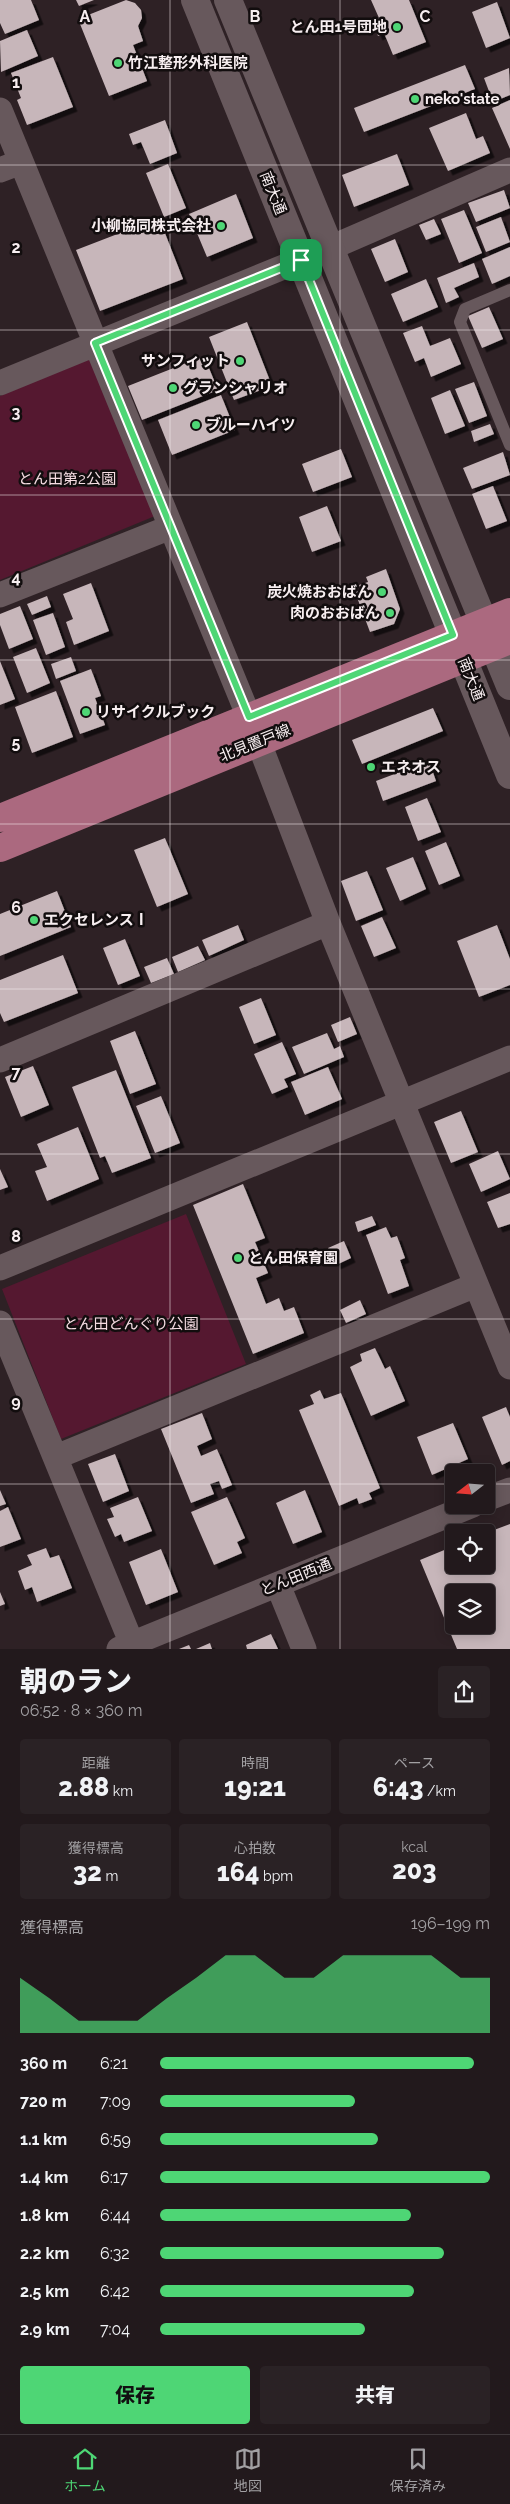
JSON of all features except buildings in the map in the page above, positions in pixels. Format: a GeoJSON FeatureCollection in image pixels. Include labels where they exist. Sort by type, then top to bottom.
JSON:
{"type":"FeatureCollection","features":[{"type":"Feature","properties":{"kind":"main road","name":"北見置戸線"},"geometry":{"type":"LineString","coordinates":[[0,818],[253,729],[458,647],[496,636],[510,612]]}},
{"type":"Feature","properties":{"kind":"main road","name":"北見置戸線"},"geometry":{"type":"LineString","coordinates":[[0,848],[253,729]]}},
{"type":"Feature","properties":{"kind":"street","name":"南大通"},"geometry":{"type":"LineString","coordinates":[[195,0],[510,775]]}},
{"type":"Feature","properties":{"kind":"street"},"geometry":{"type":"LineString","coordinates":[[228,0],[459,565],[496,636],[510,686]]}},
{"type":"Feature","properties":{"kind":"street"},"geometry":{"type":"LineString","coordinates":[[0,110],[11,166],[95,343],[253,729],[328,923],[510,1367]]}},
{"type":"Feature","properties":{"kind":"street"},"geometry":{"type":"LineString","coordinates":[[0,383],[330,248],[510,170]]}},
{"type":"Feature","properties":{"kind":"street"},"geometry":{"type":"LineString","coordinates":[[0,595],[171,527]]}},
{"type":"Feature","properties":{"kind":"street"},"geometry":{"type":"LineString","coordinates":[[0,1060],[328,923]]}},
{"type":"Feature","properties":{"kind":"street"},"geometry":{"type":"LineString","coordinates":[[0,1268],[510,1058]]}},
{"type":"Feature","properties":{"kind":"street"},"geometry":{"type":"LineString","coordinates":[[56,1457],[476,1285]]}},
{"type":"Feature","properties":{"kind":"street"},"geometry":{"type":"LineString","coordinates":[[0,1323],[56,1457],[128,1647]]}},
{"type":"Feature","properties":{"kind":"street"},"geometry":{"type":"LineString","coordinates":[[495,1496],[510,1490]]}},
{"type":"Feature","properties":{"kind":"street","name":"とん田西通"},"geometry":{"type":"LineString","coordinates":[[128,1647],[451,1514]]}},
{"type":"Feature","properties":{"kind":"street"},"geometry":{"type":"LineString","coordinates":[[278,1585],[304,1649]]}},
{"type":"Feature","properties":{"kind":"lane"},"geometry":{"type":"LineString","coordinates":[[510,290],[465,308],[460,322],[510,444]]}},
{"type":"Feature","properties":{"kind":"green space","name":"とん田第2公園"},"geometry":{"type":"Polygon","coordinates":[[[91,358],[155,516],[0,580],[0,396],[91,358]]]}},
{"type":"Feature","properties":{"kind":"green space","name":"とん田どんぐり公園"},"geometry":{"type":"Polygon","coordinates":[[[186,1214],[246,1364],[61,1439],[2,1289],[186,1214]]]}},
{"type":"Feature","properties":{"kind":"place","name":"とん田1号団地"},"geometry":{"type":"Point","coordinates":[397,27]}},
{"type":"Feature","properties":{"kind":"place","name":"竹江整形外科医院"},"geometry":{"type":"Point","coordinates":[118,63]}},
{"type":"Feature","properties":{"kind":"place","name":"neko'state"},"geometry":{"type":"Point","coordinates":[415,99]}},
{"type":"Feature","properties":{"kind":"place","name":"小柳協同株式会社"},"geometry":{"type":"Point","coordinates":[221,226]}},
{"type":"Feature","properties":{"kind":"place","name":"サンフィット"},"geometry":{"type":"Point","coordinates":[240,361]}},
{"type":"Feature","properties":{"kind":"place","name":"グランシャリオ"},"geometry":{"type":"Point","coordinates":[173,388]}},
{"type":"Feature","properties":{"kind":"place","name":"ブルーハイツ"},"geometry":{"type":"Point","coordinates":[196,425]}},
{"type":"Feature","properties":{"kind":"place","name":"炭火焼おおばん"},"geometry":{"type":"Point","coordinates":[382,592]}},
{"type":"Feature","properties":{"kind":"place","name":"肉のおおばん"},"geometry":{"type":"Point","coordinates":[390,613]}},
{"type":"Feature","properties":{"kind":"place","name":"リサイクルブック"},"geometry":{"type":"Point","coordinates":[86,712]}},
{"type":"Feature","properties":{"kind":"place","name":"エネオス"},"geometry":{"type":"Point","coordinates":[371,767]}},
{"type":"Feature","properties":{"kind":"place","name":"エクセレンスⅠ"},"geometry":{"type":"Point","coordinates":[34,920]}},
{"type":"Feature","properties":{"kind":"place","name":"とん田保育園"},"geometry":{"type":"Point","coordinates":[238,1258]}},
{"type":"Feature","properties":{"kind":"route"},"geometry":{"type":"LineString","coordinates":[[301,260],[453,635],[249,717],[95,343],[301,260]]}}]}
